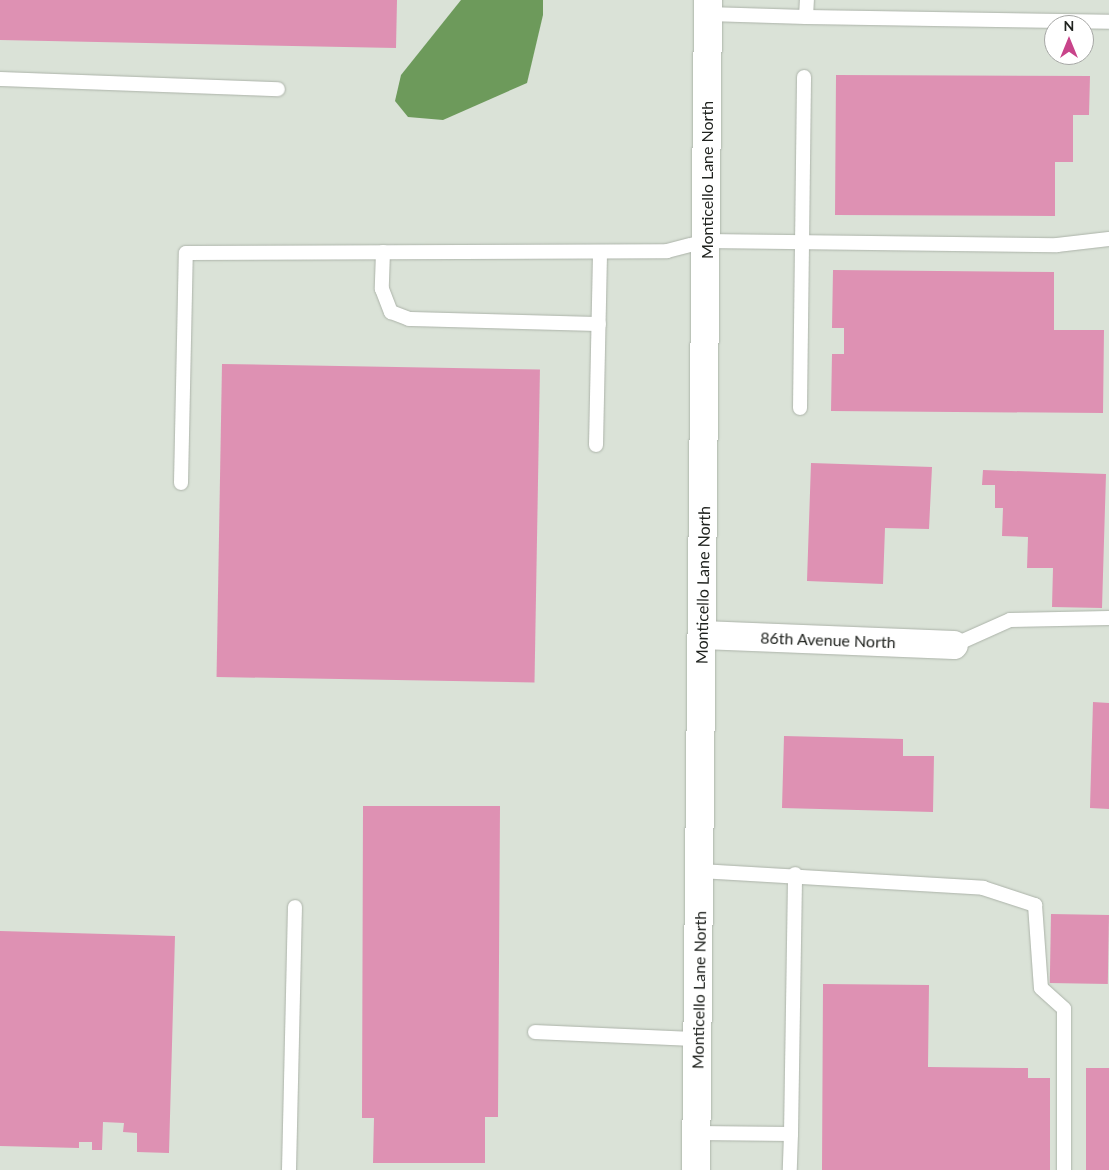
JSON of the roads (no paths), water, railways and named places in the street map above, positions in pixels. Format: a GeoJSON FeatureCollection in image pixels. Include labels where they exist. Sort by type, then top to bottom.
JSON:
{"type":"FeatureCollection","features":[{"type":"Feature","properties":{"kind":"street","name":"Monticello Lane North"},"geometry":{"type":"LineString","coordinates":[[696,1170],[708,7]]}},
{"type":"Feature","properties":{"kind":"street","name":"86th Avenue North"},"geometry":{"type":"LineString","coordinates":[[702,635],[954,645]]}},
{"type":"Feature","properties":{"kind":"lane"},"geometry":{"type":"LineString","coordinates":[[806,17],[807,0]]}},
{"type":"Feature","properties":{"kind":"lane"},"geometry":{"type":"LineString","coordinates":[[708,7],[806,17],[1109,22]]}},
{"type":"Feature","properties":{"kind":"lane"},"geometry":{"type":"LineString","coordinates":[[800,408],[804,77]]}},
{"type":"Feature","properties":{"kind":"lane"},"geometry":{"type":"LineString","coordinates":[[0,79],[278,89]]}},
{"type":"Feature","properties":{"kind":"lane"},"geometry":{"type":"LineString","coordinates":[[181,483],[186,253],[667,251],[706,241],[801,244],[1057,245],[1109,239]]}},
{"type":"Feature","properties":{"kind":"lane"},"geometry":{"type":"LineString","coordinates":[[383,252],[382,289],[391,312],[409,319],[599,324]]}},
{"type":"Feature","properties":{"kind":"lane"},"geometry":{"type":"LineString","coordinates":[[596,445],[600,252]]}},
{"type":"Feature","properties":{"kind":"lane"},"geometry":{"type":"LineString","coordinates":[[954,645],[1010,620],[1109,618]]}},
{"type":"Feature","properties":{"kind":"lane"},"geometry":{"type":"LineString","coordinates":[[700,870],[795,874],[983,888],[1035,905],[1041,988],[1064,1009],[1064,1170]]}},
{"type":"Feature","properties":{"kind":"lane"},"geometry":{"type":"LineString","coordinates":[[790,1170],[795,874]]}},
{"type":"Feature","properties":{"kind":"lane"},"geometry":{"type":"LineString","coordinates":[[289,1170],[295,906]]}},
{"type":"Feature","properties":{"kind":"lane"},"geometry":{"type":"LineString","coordinates":[[535,1032],[698,1039]]}},
{"type":"Feature","properties":{"kind":"lane"},"geometry":{"type":"LineString","coordinates":[[697,1133],[791,1134]]}}]}
